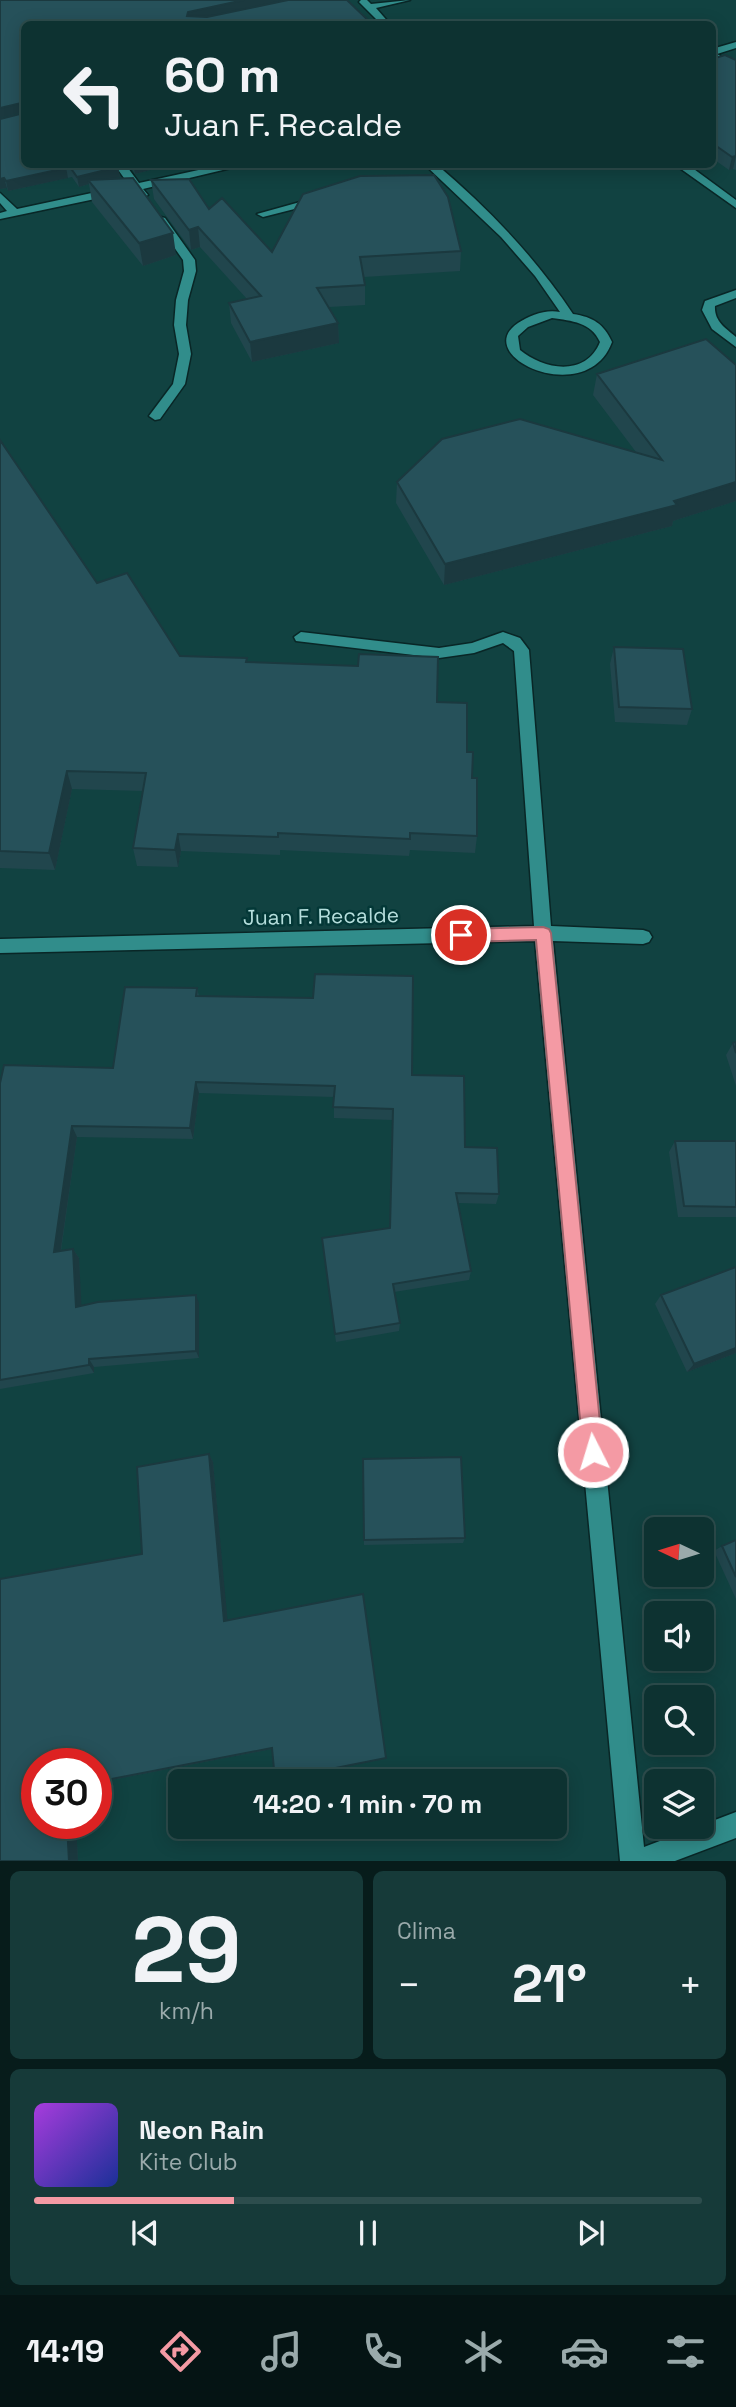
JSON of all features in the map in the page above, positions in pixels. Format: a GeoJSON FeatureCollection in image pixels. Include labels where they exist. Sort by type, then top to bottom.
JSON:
{"type":"FeatureCollection","features":[{"type":"Feature","properties":{"kind":"street"},"geometry":{"type":"LineString","coordinates":[[365,4],[405,0]]}},
{"type":"Feature","properties":{"kind":"street"},"geometry":{"type":"LineString","coordinates":[[365,4],[383,21]]}},
{"type":"Feature","properties":{"kind":"street"},"geometry":{"type":"LineString","coordinates":[[716,52],[736,46]]}},
{"type":"Feature","properties":{"kind":"street"},"geometry":{"type":"LineString","coordinates":[[716,56],[736,69]]}},
{"type":"Feature","properties":{"kind":"street"},"geometry":{"type":"LineString","coordinates":[[122,168],[189,260],[190,271],[182,300],[180,325],[185,354],[179,384],[155,416]]}},
{"type":"Feature","properties":{"kind":"street"},"geometry":{"type":"LineString","coordinates":[[0,216],[225,168]]}},
{"type":"Feature","properties":{"kind":"street"},"geometry":{"type":"LineString","coordinates":[[685,168],[736,205]]}},
{"type":"Feature","properties":{"kind":"street"},"geometry":{"type":"LineString","coordinates":[[430,170],[496,226],[550,286],[568,315],[596,326],[604,334],[607,344],[604,354],[596,362],[583,368],[550,369],[522,358],[514,349],[511,339],[523,322],[536,316],[568,315]]}},
{"type":"Feature","properties":{"kind":"street"},"geometry":{"type":"LineString","coordinates":[[0,196],[13,213]]}},
{"type":"Feature","properties":{"kind":"street"},"geometry":{"type":"LineString","coordinates":[[263,214],[330,197]]}},
{"type":"Feature","properties":{"kind":"street"},"geometry":{"type":"LineString","coordinates":[[736,295],[709,304],[707,312],[710,321],[736,343]]}},
{"type":"Feature","properties":{"kind":"street"},"geometry":{"type":"LineString","coordinates":[[301,637],[439,653],[474,648],[503,637],[515,642],[521,650],[543,933],[633,1861]]}},
{"type":"Feature","properties":{"kind":"street","name":"Juan F. Recalde"},"geometry":{"type":"LineString","coordinates":[[0,946],[543,933],[643,937]]}},
{"type":"Feature","properties":{"kind":"street"},"geometry":{"type":"LineString","coordinates":[[642,1861],[736,1825]]}},
{"type":"Feature","properties":{"kind":"building"},"geometry":{"type":"Polygon","coordinates":[[[0,0],[244,0],[188,12],[187,16],[207,17],[288,0],[347,0],[369,21],[21,21],[21,103],[0,108],[0,0]]]}},
{"type":"Feature","properties":{"kind":"building"},"geometry":{"type":"Polygon","coordinates":[[[725,55],[736,60],[736,156],[732,157],[716,146],[716,58],[725,55]]]}},
{"type":"Feature","properties":{"kind":"building"},"geometry":{"type":"Polygon","coordinates":[[[21,114],[21,168],[65,168],[6,181],[4,178],[0,179],[0,119],[21,114]]]}},
{"type":"Feature","properties":{"kind":"building"},"geometry":{"type":"Polygon","coordinates":[[[71,168],[114,168],[77,177],[71,168]]]}},
{"type":"Feature","properties":{"kind":"building"},"geometry":{"type":"Polygon","coordinates":[[[434,175],[448,197],[461,251],[360,257],[365,285],[317,288],[338,323],[250,342],[229,303],[261,296],[198,227],[189,230],[151,180],[189,179],[209,209],[222,198],[272,252],[303,194],[360,176],[434,175]]]}},
{"type":"Feature","properties":{"kind":"building"},"geometry":{"type":"Polygon","coordinates":[[[133,178],[173,233],[139,243],[88,180],[133,178]]]}},
{"type":"Feature","properties":{"kind":"building"},"geometry":{"type":"Polygon","coordinates":[[[706,339],[736,365],[736,482],[674,501],[677,505],[445,564],[397,482],[442,439],[520,419],[662,460],[597,374],[706,339]]]}},
{"type":"Feature","properties":{"kind":"building"},"geometry":{"type":"Polygon","coordinates":[[[0,440],[97,583],[127,573],[180,656],[247,658],[246,662],[358,666],[359,654],[438,657],[437,702],[467,703],[467,752],[473,752],[472,778],[477,778],[477,836],[410,833],[410,839],[278,833],[278,837],[178,834],[175,850],[133,848],[146,773],[67,771],[49,853],[0,851],[0,440]]]}},
{"type":"Feature","properties":{"kind":"building"},"geometry":{"type":"Polygon","coordinates":[[[614,647],[683,649],[692,709],[619,707],[614,647]]]}},
{"type":"Feature","properties":{"kind":"building"},"geometry":{"type":"Polygon","coordinates":[[[315,974],[413,976],[412,1075],[464,1076],[465,1147],[497,1148],[499,1194],[456,1193],[471,1271],[393,1284],[400,1323],[335,1334],[322,1238],[390,1228],[393,1109],[333,1107],[335,1086],[196,1082],[190,1128],[72,1126],[54,1252],[73,1249],[76,1307],[98,1302],[196,1295],[196,1351],[89,1359],[89,1365],[0,1380],[0,1083],[4,1065],[113,1068],[125,987],[197,988],[196,996],[313,998],[315,974]]]}},
{"type":"Feature","properties":{"kind":"building"},"geometry":{"type":"Polygon","coordinates":[[[675,1141],[736,1141],[736,1207],[684,1206],[675,1141]]]}},
{"type":"Feature","properties":{"kind":"building"},"geometry":{"type":"Polygon","coordinates":[[[736,1267],[736,1348],[694,1364],[661,1295],[736,1267]]]}},
{"type":"Feature","properties":{"kind":"building"},"geometry":{"type":"Polygon","coordinates":[[[209,1454],[224,1621],[363,1594],[386,1758],[330,1769],[274,1769],[272,1748],[112,1779],[112,1748],[21,1748],[21,1839],[68,1839],[69,1861],[0,1861],[0,1579],[142,1554],[137,1467],[209,1454]]]}},
{"type":"Feature","properties":{"kind":"building"},"geometry":{"type":"Polygon","coordinates":[[[461,1457],[465,1538],[364,1540],[363,1459],[461,1457]]]}},
{"type":"Feature","properties":{"kind":"building"},"geometry":{"type":"Polygon","coordinates":[[[736,1540],[736,1577],[722,1546],[736,1540]]]}},
{"type":"Feature","properties":{"kind":"route"},"geometry":{"type":"LineString","coordinates":[[461,935],[543,933],[593,1452]]}}]}
